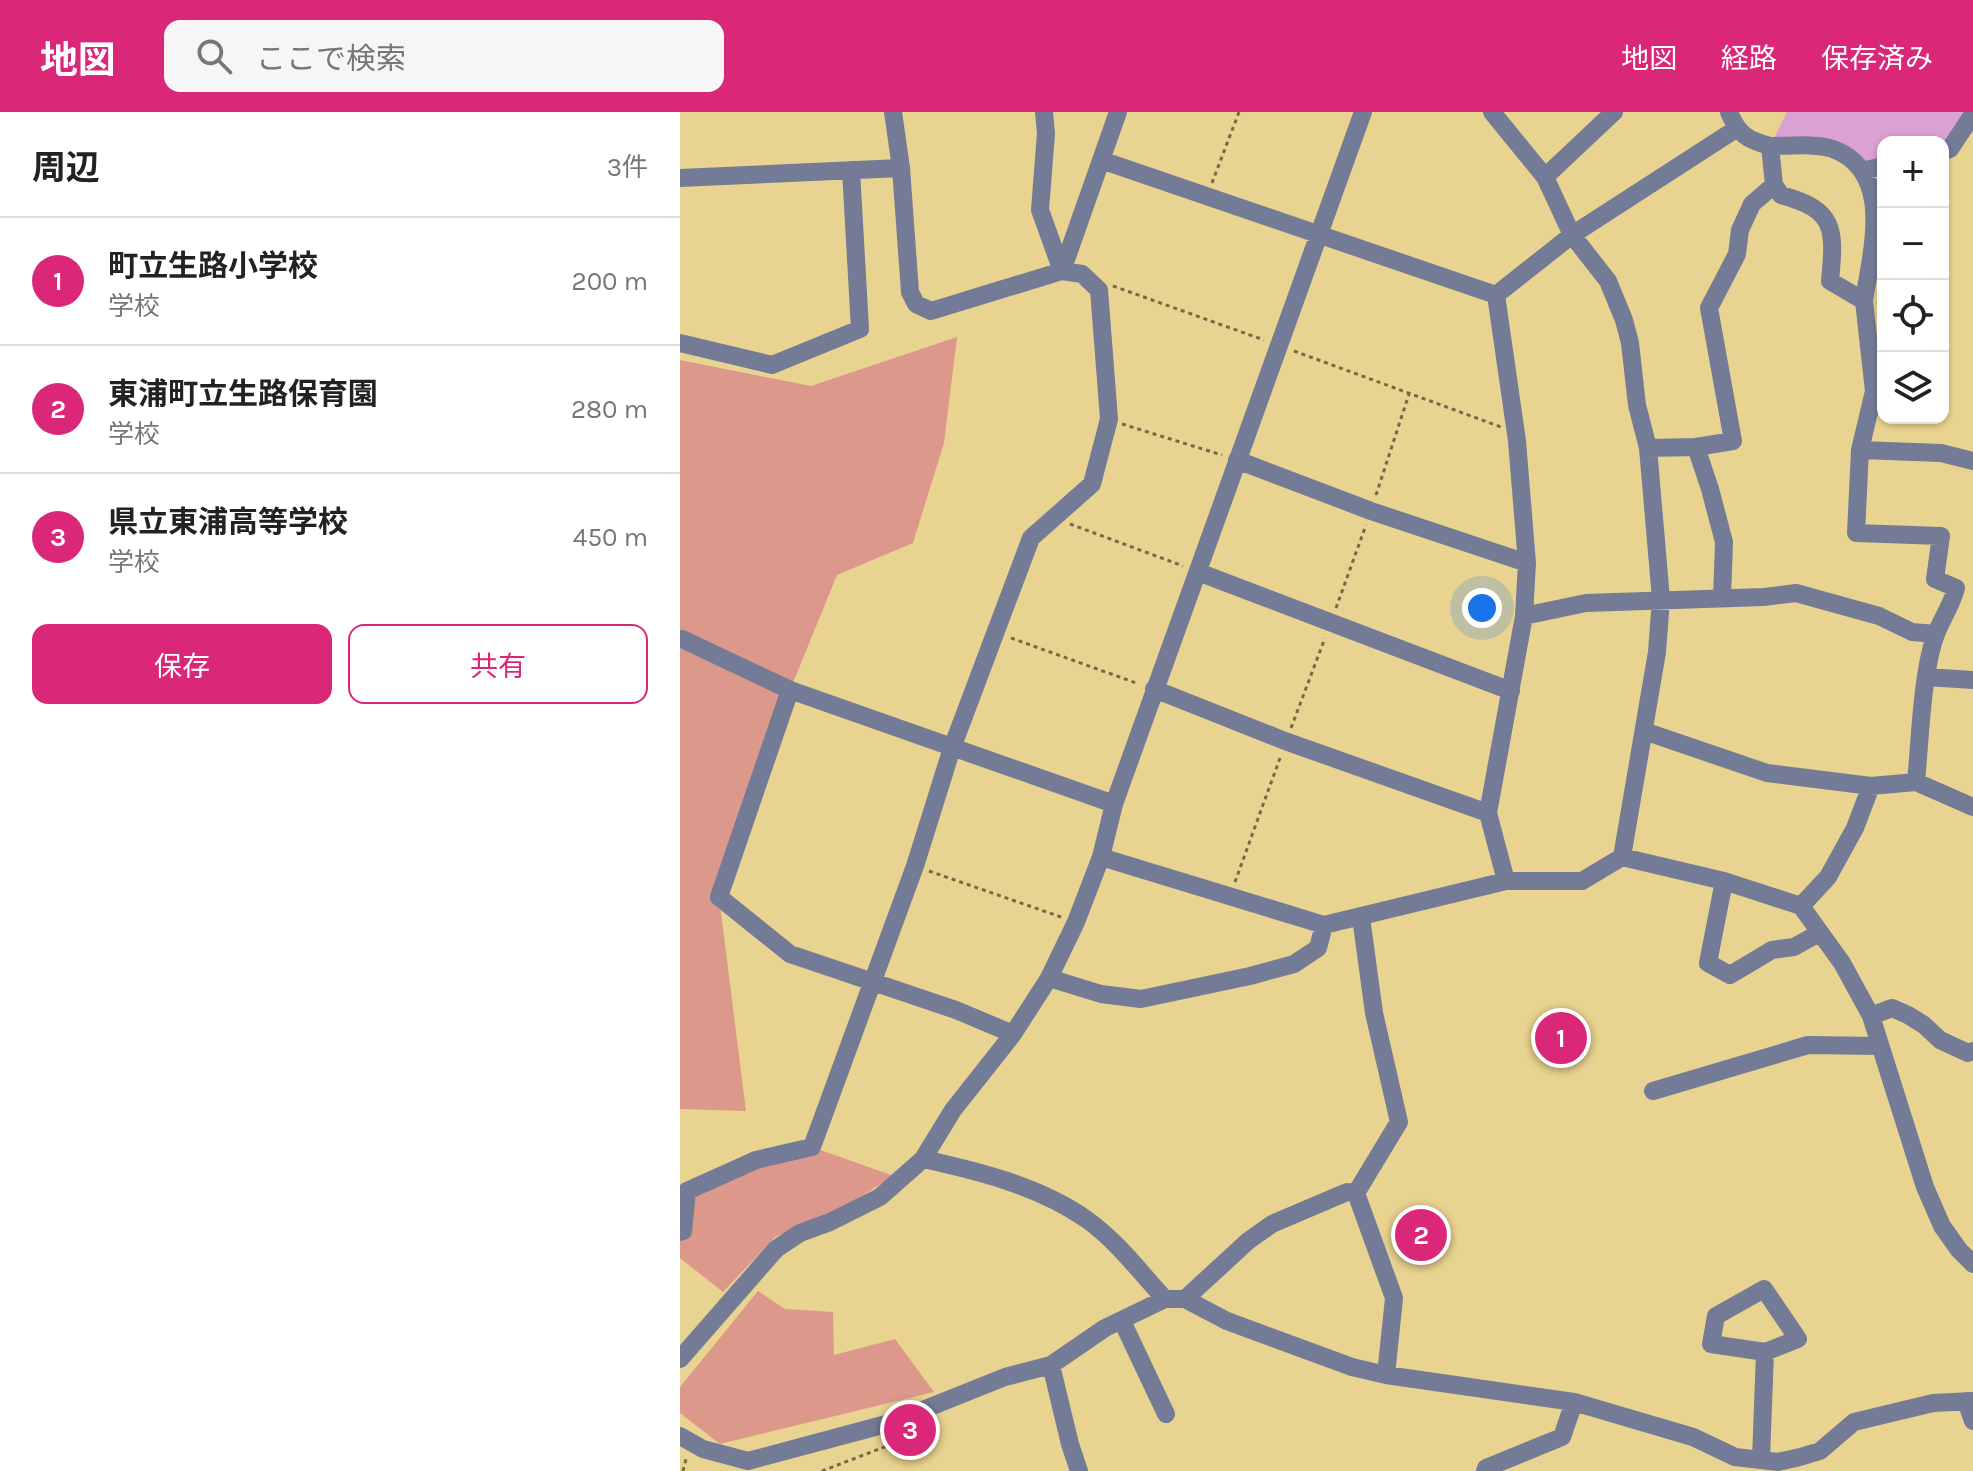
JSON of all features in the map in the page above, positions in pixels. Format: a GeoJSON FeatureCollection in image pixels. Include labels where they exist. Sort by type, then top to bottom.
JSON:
{"type":"FeatureCollection","features":[{"type":"Feature","properties":{"kind":"street"},"geometry":{"type":"LineString","coordinates":[[680,1232],[683,1231],[687,1191],[756,1160],[812,1147],[915,866],[952,748],[1031,538],[1092,484],[1109,419],[1099,290],[1082,274],[1062,271],[931,311],[916,304],[910,292],[901,168],[893,112]]}},
{"type":"Feature","properties":{"kind":"street"},"geometry":{"type":"LineString","coordinates":[[1044,112],[1046,133],[1040,210],[1062,271]]}},
{"type":"Feature","properties":{"kind":"street"},"geometry":{"type":"LineString","coordinates":[[1062,271],[1118,112]]}},
{"type":"Feature","properties":{"kind":"street"},"geometry":{"type":"LineString","coordinates":[[680,1359],[776,1249],[800,1233],[880,1197],[923,1159],[953,1110],[1013,1034],[1049,978],[1076,922],[1101,857],[1114,804],[1154,689],[1363,112]]}},
{"type":"Feature","properties":{"kind":"street"},"geometry":{"type":"LineString","coordinates":[[1492,112],[1545,177],[1572,235],[1608,281],[1630,343],[1637,405],[1648,448],[1661,599],[1657,652],[1622,857]]}},
{"type":"Feature","properties":{"kind":"street"},"geometry":{"type":"LineString","coordinates":[[1545,177],[1614,112]]}},
{"type":"Feature","properties":{"kind":"street"},"geometry":{"type":"LineString","coordinates":[[1949,149],[1973,114]]}},
{"type":"Feature","properties":{"kind":"street"},"geometry":{"type":"LineString","coordinates":[[1496,295],[1572,235],[1733,121],[1750,141],[1770,146],[1830,148],[1849,157],[1862,171],[1875,199],[1864,301],[1874,391],[1860,450],[1856,533],[1941,536],[1935,579],[1956,588],[1949,611],[1936,634],[1927,677],[1916,782]]}},
{"type":"Feature","properties":{"kind":"street"},"geometry":{"type":"LineString","coordinates":[[1770,146],[1774,185],[1781,195],[1804,202],[1823,214],[1829,222],[1834,241],[1830,281],[1864,301]]}},
{"type":"Feature","properties":{"kind":"street"},"geometry":{"type":"LineString","coordinates":[[1101,160],[1496,295]]}},
{"type":"Feature","properties":{"kind":"street"},"geometry":{"type":"LineString","coordinates":[[1862,171],[1877,167]]}},
{"type":"Feature","properties":{"kind":"street"},"geometry":{"type":"LineString","coordinates":[[680,178],[901,168]]}},
{"type":"Feature","properties":{"kind":"street"},"geometry":{"type":"LineString","coordinates":[[680,343],[772,365],[860,329],[851,170]]}},
{"type":"Feature","properties":{"kind":"street"},"geometry":{"type":"LineString","coordinates":[[1648,448],[1696,447],[1733,441],[1709,308],[1737,254],[1740,230],[1752,204],[1774,185]]}},
{"type":"Feature","properties":{"kind":"street"},"geometry":{"type":"LineString","coordinates":[[1496,295],[1515,432],[1527,563],[1524,616],[1488,813],[1506,881]]}},
{"type":"Feature","properties":{"kind":"street"},"geometry":{"type":"LineString","coordinates":[[1696,447],[1724,542],[1722,598]]}},
{"type":"Feature","properties":{"kind":"street"},"geometry":{"type":"LineString","coordinates":[[1860,450],[1941,453],[1973,461]]}},
{"type":"Feature","properties":{"kind":"street"},"geometry":{"type":"LineString","coordinates":[[1237,460],[1371,511],[1527,563]]}},
{"type":"Feature","properties":{"kind":"street"},"geometry":{"type":"LineString","coordinates":[[1198,572],[1511,691]]}},
{"type":"Feature","properties":{"kind":"street"},"geometry":{"type":"LineString","coordinates":[[1524,616],[1586,603],[1764,597],[1796,593],[1879,616],[1912,632],[1936,634]]}},
{"type":"Feature","properties":{"kind":"street"},"geometry":{"type":"LineString","coordinates":[[682,639],[790,690],[1114,804]]}},
{"type":"Feature","properties":{"kind":"street"},"geometry":{"type":"LineString","coordinates":[[1927,677],[1973,680]]}},
{"type":"Feature","properties":{"kind":"street"},"geometry":{"type":"LineString","coordinates":[[1154,689],[1285,741],[1488,813]]}},
{"type":"Feature","properties":{"kind":"street"},"geometry":{"type":"LineString","coordinates":[[790,690],[719,897],[790,954],[956,1010],[1013,1034]]}},
{"type":"Feature","properties":{"kind":"street"},"geometry":{"type":"LineString","coordinates":[[1644,731],[1767,773],[1871,786],[1916,782],[1973,807]]}},
{"type":"Feature","properties":{"kind":"street"},"geometry":{"type":"LineString","coordinates":[[1801,906],[1828,877],[1855,828],[1871,786]]}},
{"type":"Feature","properties":{"kind":"street"},"geometry":{"type":"LineString","coordinates":[[1101,857],[1324,925],[1506,881],[1582,881],[1622,857],[1724,881],[1801,906],[1842,963],[1871,1016],[1925,1187],[1942,1226],[1973,1264]]}},
{"type":"Feature","properties":{"kind":"street"},"geometry":{"type":"LineString","coordinates":[[1724,881],[1708,963],[1730,975],[1772,950],[1794,947],[1819,933]]}},
{"type":"Feature","properties":{"kind":"street"},"geometry":{"type":"LineString","coordinates":[[1356,1193],[1399,1122],[1374,1013],[1361,917]]}},
{"type":"Feature","properties":{"kind":"street"},"geometry":{"type":"LineString","coordinates":[[1049,978],[1101,994],[1141,999],[1169,994],[1294,964],[1318,948],[1324,925]]}},
{"type":"Feature","properties":{"kind":"street"},"geometry":{"type":"LineString","coordinates":[[1871,1016],[1892,1008],[1924,1025],[1940,1040],[1968,1053],[1973,1051]]}},
{"type":"Feature","properties":{"kind":"street"},"geometry":{"type":"LineString","coordinates":[[1653,1091],[1808,1045],[1880,1046]]}},
{"type":"Feature","properties":{"kind":"street"},"geometry":{"type":"LineString","coordinates":[[923,1159],[975,1170],[1060,1202],[1088,1220],[1165,1299]]}},
{"type":"Feature","properties":{"kind":"street"},"geometry":{"type":"LineString","coordinates":[[1185,1299],[1248,1241],[1272,1224],[1347,1192],[1356,1193]]}},
{"type":"Feature","properties":{"kind":"street"},"geometry":{"type":"LineString","coordinates":[[1356,1193],[1394,1298],[1386,1375]]}},
{"type":"Feature","properties":{"kind":"street"},"geometry":{"type":"LineString","coordinates":[[1764,1289],[1798,1339],[1765,1352],[1711,1344],[1716,1316],[1764,1289]]}},
{"type":"Feature","properties":{"kind":"street"},"geometry":{"type":"LineString","coordinates":[[680,1436],[703,1449],[748,1461],[890,1423],[1005,1377],[1051,1365],[1105,1328],[1165,1299],[1185,1299],[1227,1321],[1352,1367],[1386,1375],[1574,1402],[1693,1437],[1735,1457],[1778,1462],[1820,1451],[1854,1422],[1933,1403],[1970,1401],[1973,1421]]}},
{"type":"Feature","properties":{"kind":"street"},"geometry":{"type":"LineString","coordinates":[[1122,1321],[1166,1414]]}},
{"type":"Feature","properties":{"kind":"street"},"geometry":{"type":"LineString","coordinates":[[1761,1459],[1765,1352]]}},
{"type":"Feature","properties":{"kind":"street"},"geometry":{"type":"LineString","coordinates":[[1051,1365],[1079,1471]]}},
{"type":"Feature","properties":{"kind":"street"},"geometry":{"type":"LineString","coordinates":[[1485,1471],[1562,1437],[1574,1402]]}},
{"type":"Feature","properties":{"kind":"path"},"geometry":{"type":"LineString","coordinates":[[1207,197],[1239,112]]}},
{"type":"Feature","properties":{"kind":"path"},"geometry":{"type":"LineString","coordinates":[[1110,284],[1515,432]]}},
{"type":"Feature","properties":{"kind":"path"},"geometry":{"type":"LineString","coordinates":[[1229,897],[1331,624],[1409,394]]}},
{"type":"Feature","properties":{"kind":"path"},"geometry":{"type":"LineString","coordinates":[[1109,419],[1237,460]]}},
{"type":"Feature","properties":{"kind":"path"},"geometry":{"type":"LineString","coordinates":[[1052,517],[1198,572]]}},
{"type":"Feature","properties":{"kind":"path"},"geometry":{"type":"LineString","coordinates":[[996,633],[1154,689]]}},
{"type":"Feature","properties":{"kind":"path"},"geometry":{"type":"LineString","coordinates":[[915,866],[1076,922]]}},
{"type":"Feature","properties":{"kind":"path"},"geometry":{"type":"LineString","coordinates":[[822,1471],[900,1441],[922,1410]]}},
{"type":"Feature","properties":{"kind":"shaded area"},"geometry":{"type":"Polygon","coordinates":[[[1787,112],[1973,112],[1950,149],[1949,136],[1877,136],[1877,165],[1770,146],[1787,112]]]}},
{"type":"Feature","properties":{"kind":"shaded area"},"geometry":{"type":"Polygon","coordinates":[[[957,337],[944,443],[913,543],[837,575],[790,690],[719,897],[746,1111],[680,1109],[680,360],[811,386],[957,337]]]}},
{"type":"Feature","properties":{"kind":"shaded area"},"geometry":{"type":"Polygon","coordinates":[[[812,1147],[894,1176],[834,1213],[775,1237],[723,1292],[680,1258],[680,1232],[687,1191],[812,1147]]]}},
{"type":"Feature","properties":{"kind":"shaded area"},"geometry":{"type":"Polygon","coordinates":[[[758,1291],[785,1309],[833,1312],[834,1355],[895,1339],[934,1392],[720,1444],[680,1413],[680,1387],[758,1291]]]}},
{"type":"Feature","properties":{"kind":"place","name":"町立生路小学校"},"geometry":{"type":"Point","coordinates":[1561,1038]}},
{"type":"Feature","properties":{"kind":"place","name":"東浦町立生路保育園"},"geometry":{"type":"Point","coordinates":[1421,1235]}},
{"type":"Feature","properties":{"kind":"place","name":"県立東浦高等学校"},"geometry":{"type":"Point","coordinates":[910,1430]}}]}
